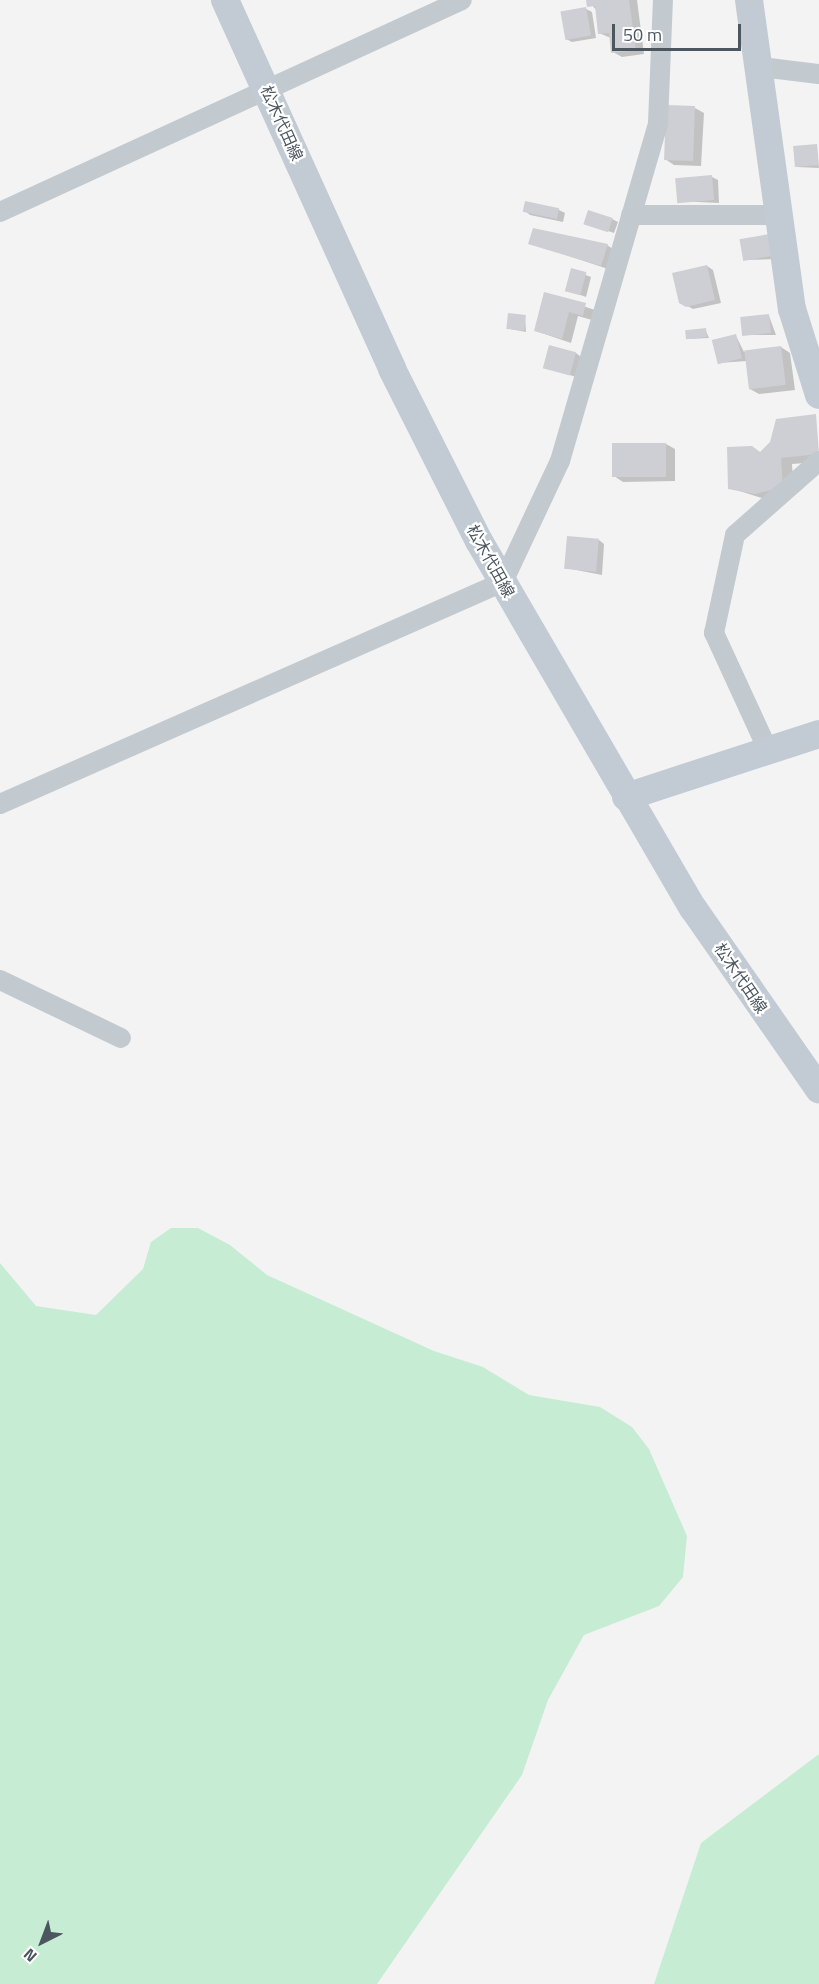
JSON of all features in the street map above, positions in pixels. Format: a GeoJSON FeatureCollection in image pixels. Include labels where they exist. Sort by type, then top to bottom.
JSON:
{"type":"FeatureCollection","features":[{"type":"Feature","properties":{"kind":"main road","name":"松木代田線"},"geometry":{"type":"LineString","coordinates":[[225,0],[392,369],[503,582],[626,797],[693,908],[819,1089]]}},
{"type":"Feature","properties":{"kind":"main road"},"geometry":{"type":"LineString","coordinates":[[749,0],[761,67],[792,309],[819,395]]}},
{"type":"Feature","properties":{"kind":"main road"},"geometry":{"type":"LineString","coordinates":[[626,797],[767,748],[819,734]]}},
{"type":"Feature","properties":{"kind":"street"},"geometry":{"type":"LineString","coordinates":[[0,212],[462,0]]}},
{"type":"Feature","properties":{"kind":"street"},"geometry":{"type":"LineString","coordinates":[[0,804],[503,582],[560,461],[658,123],[663,0]]}},
{"type":"Feature","properties":{"kind":"street"},"geometry":{"type":"LineString","coordinates":[[761,67],[819,74]]}},
{"type":"Feature","properties":{"kind":"street"},"geometry":{"type":"LineString","coordinates":[[631,215],[780,215]]}},
{"type":"Feature","properties":{"kind":"street"},"geometry":{"type":"LineString","coordinates":[[767,748],[714,633],[735,536],[819,461]]}},
{"type":"Feature","properties":{"kind":"street"},"geometry":{"type":"LineString","coordinates":[[0,980],[121,1038]]}},
{"type":"Feature","properties":{"kind":"green space"},"geometry":{"type":"Polygon","coordinates":[[[171,1228],[198,1228],[230,1245],[267,1275],[434,1351],[483,1367],[529,1395],[600,1407],[632,1427],[649,1449],[687,1536],[683,1577],[659,1606],[584,1635],[548,1700],[522,1775],[377,1984],[0,1984],[0,1263],[36,1306],[96,1315],[143,1269],[151,1242],[171,1228]]]}},
{"type":"Feature","properties":{"kind":"green space"},"geometry":{"type":"Polygon","coordinates":[[[819,1754],[819,1984],[654,1984],[701,1843],[819,1754]]]}},
{"type":"Feature","properties":{"kind":"building"},"geometry":{"type":"Polygon","coordinates":[[[586,0],[629,0],[636,50],[611,53],[609,33],[598,34],[595,6],[587,7],[586,0]]]}},
{"type":"Feature","properties":{"kind":"building"},"geometry":{"type":"Polygon","coordinates":[[[586,7],[591,36],[565,40],[560,12],[586,7]]]}},
{"type":"Feature","properties":{"kind":"building"},"geometry":{"type":"Polygon","coordinates":[[[666,105],[695,106],[693,161],[664,160],[666,105]]]}},
{"type":"Feature","properties":{"kind":"building"},"geometry":{"type":"Polygon","coordinates":[[[817,144],[819,165],[795,167],[793,146],[817,144]]]}},
{"type":"Feature","properties":{"kind":"building"},"geometry":{"type":"Polygon","coordinates":[[[712,175],[714,200],[677,203],[675,178],[712,175]]]}},
{"type":"Feature","properties":{"kind":"building"},"geometry":{"type":"Polygon","coordinates":[[[525,201],[559,208],[557,219],[523,212],[525,201]]]}},
{"type":"Feature","properties":{"kind":"building"},"geometry":{"type":"Polygon","coordinates":[[[588,210],[613,218],[608,232],[583,224],[588,210]]]}},
{"type":"Feature","properties":{"kind":"building"},"geometry":{"type":"Polygon","coordinates":[[[533,228],[608,244],[601,266],[528,244],[533,228]]]}},
{"type":"Feature","properties":{"kind":"building"},"geometry":{"type":"Polygon","coordinates":[[[769,234],[773,256],[743,261],[739,239],[769,234]]]}},
{"type":"Feature","properties":{"kind":"building"},"geometry":{"type":"Polygon","coordinates":[[[707,265],[715,300],[686,307],[679,303],[672,273],[707,265]]]}},
{"type":"Feature","properties":{"kind":"building"},"geometry":{"type":"Polygon","coordinates":[[[571,268],[586,272],[580,295],[565,291],[571,268]]]}},
{"type":"Feature","properties":{"kind":"building"},"geometry":{"type":"Polygon","coordinates":[[[544,292],[586,303],[583,316],[569,312],[562,339],[534,331],[544,292]]]}},
{"type":"Feature","properties":{"kind":"building"},"geometry":{"type":"Polygon","coordinates":[[[508,313],[526,315],[524,331],[506,329],[508,313]]]}},
{"type":"Feature","properties":{"kind":"building"},"geometry":{"type":"Polygon","coordinates":[[[769,314],[771,333],[742,336],[740,317],[769,314]]]}},
{"type":"Feature","properties":{"kind":"building"},"geometry":{"type":"Polygon","coordinates":[[[706,328],[707,337],[686,339],[685,330],[706,328]]]}},
{"type":"Feature","properties":{"kind":"building"},"geometry":{"type":"Polygon","coordinates":[[[736,334],[742,358],[718,364],[712,340],[736,334]]]}},
{"type":"Feature","properties":{"kind":"building"},"geometry":{"type":"Polygon","coordinates":[[[549,345],[576,352],[570,375],[543,368],[549,345]]]}},
{"type":"Feature","properties":{"kind":"building"},"geometry":{"type":"Polygon","coordinates":[[[781,346],[786,385],[749,389],[744,351],[781,346]]]}},
{"type":"Feature","properties":{"kind":"building"},"geometry":{"type":"Polygon","coordinates":[[[816,414],[819,454],[781,458],[783,487],[755,494],[728,489],[727,447],[752,446],[760,452],[770,442],[776,419],[816,414]]]}},
{"type":"Feature","properties":{"kind":"building"},"geometry":{"type":"Polygon","coordinates":[[[612,443],[666,443],[666,477],[612,477],[612,443]]]}},
{"type":"Feature","properties":{"kind":"building"},"geometry":{"type":"Polygon","coordinates":[[[567,536],[599,539],[596,572],[564,569],[567,536]]]}}]}
